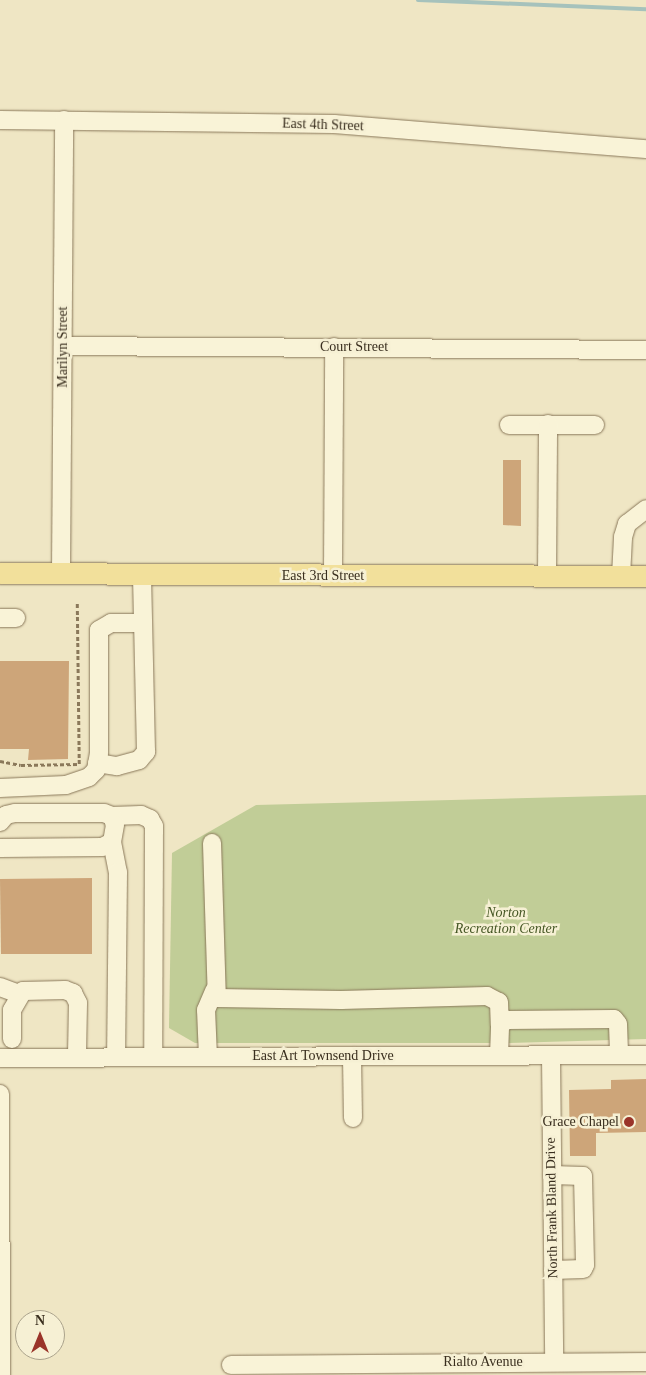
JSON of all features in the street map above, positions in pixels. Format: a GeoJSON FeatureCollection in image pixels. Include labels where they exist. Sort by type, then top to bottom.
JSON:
{"type":"FeatureCollection","features":[{"type":"Feature","properties":{"kind":"main road","name":"East 3rd Street"},"geometry":{"type":"LineString","coordinates":[[0,574],[646,576]]}},
{"type":"Feature","properties":{"kind":"street","name":"East 4th Street"},"geometry":{"type":"LineString","coordinates":[[0,120],[334,124],[646,149]]}},
{"type":"Feature","properties":{"kind":"street","name":"Marilyn Street"},"geometry":{"type":"LineString","coordinates":[[62,574],[64,120]]}},
{"type":"Feature","properties":{"kind":"street","name":"Court Street"},"geometry":{"type":"LineString","coordinates":[[63,346],[646,350]]}},
{"type":"Feature","properties":{"kind":"street"},"geometry":{"type":"LineString","coordinates":[[333,576],[334,347]]}},
{"type":"Feature","properties":{"kind":"street"},"geometry":{"type":"LineString","coordinates":[[547,577],[548,424]]}},
{"type":"Feature","properties":{"kind":"street"},"geometry":{"type":"LineString","coordinates":[[509,425],[595,425]]}},
{"type":"Feature","properties":{"kind":"street"},"geometry":{"type":"LineString","coordinates":[[621,576],[623,537],[627,524],[646,508]]}},
{"type":"Feature","properties":{"kind":"street"},"geometry":{"type":"LineString","coordinates":[[97,763],[118,766],[139,760],[146,752],[142,574]]}},
{"type":"Feature","properties":{"kind":"street"},"geometry":{"type":"LineString","coordinates":[[0,788],[66,785],[89,777],[97,763],[99,630],[111,623],[142,623]]}},
{"type":"Feature","properties":{"kind":"street"},"geometry":{"type":"LineString","coordinates":[[0,822],[6,815],[15,813],[104,813],[112,816],[141,815],[150,819],[154,826],[153,1057]]}},
{"type":"Feature","properties":{"kind":"street"},"geometry":{"type":"LineString","coordinates":[[112,816],[115,825],[112,842],[118,872],[116,1057]]}},
{"type":"Feature","properties":{"kind":"street"},"geometry":{"type":"LineString","coordinates":[[0,848],[102,847],[112,842]]}},
{"type":"Feature","properties":{"kind":"street"},"geometry":{"type":"LineString","coordinates":[[208,1057],[206,1010],[214,991],[212,843]]}},
{"type":"Feature","properties":{"kind":"street"},"geometry":{"type":"LineString","coordinates":[[0,987],[19,994]]}},
{"type":"Feature","properties":{"kind":"street"},"geometry":{"type":"LineString","coordinates":[[12,1039],[12,1010],[19,994],[27,989],[65,990],[72,993],[78,1003],[77,1057]]}},
{"type":"Feature","properties":{"kind":"street"},"geometry":{"type":"LineString","coordinates":[[214,991],[220,1000],[487,996],[499,1002],[499,1056]]}},
{"type":"Feature","properties":{"kind":"street"},"geometry":{"type":"LineString","coordinates":[[500,1024],[507,1020],[614,1019],[618,1024],[619,1055]]}},
{"type":"Feature","properties":{"kind":"street","name":"North Frank Bland Drive"},"geometry":{"type":"LineString","coordinates":[[551,1055],[554,1362]]}},
{"type":"Feature","properties":{"kind":"street","name":"East Art Townsend Drive"},"geometry":{"type":"LineString","coordinates":[[0,1058],[646,1055]]}},
{"type":"Feature","properties":{"kind":"street"},"geometry":{"type":"LineString","coordinates":[[352,1056],[353,1118]]}},
{"type":"Feature","properties":{"kind":"street"},"geometry":{"type":"LineString","coordinates":[[0,1094],[1,1375]]}},
{"type":"Feature","properties":{"kind":"street"},"geometry":{"type":"LineString","coordinates":[[552,1175],[582,1176],[585,1265],[582,1269],[553,1270]]}},
{"type":"Feature","properties":{"kind":"street","name":"Rialto Avenue"},"geometry":{"type":"LineString","coordinates":[[231,1365],[447,1369],[554,1362],[628,1368],[646,1362]]}},
{"type":"Feature","properties":{"kind":"path"},"geometry":{"type":"LineString","coordinates":[[0,761],[21,764],[78,764],[77,603]]}},
{"type":"Feature","properties":{"kind":"green space","name":"Norton Recreation Center"},"geometry":{"type":"Polygon","coordinates":[[[646,795],[646,1039],[510,1043],[195,1043],[169,1028],[172,853],[256,805],[646,795]]]}},
{"type":"Feature","properties":{"kind":"building"},"geometry":{"type":"Polygon","coordinates":[[[503,460],[521,460],[521,526],[503,525],[503,460]]]}},
{"type":"Feature","properties":{"kind":"building"},"geometry":{"type":"Polygon","coordinates":[[[0,661],[69,661],[68,759],[28,760],[29,749],[0,749],[0,661]]]}},
{"type":"Feature","properties":{"kind":"building"},"geometry":{"type":"Polygon","coordinates":[[[92,878],[92,954],[1,954],[0,879],[92,878]]]}},
{"type":"Feature","properties":{"kind":"building","name":"Grace Chapel"},"geometry":{"type":"Polygon","coordinates":[[[646,1079],[646,1132],[596,1133],[596,1156],[570,1156],[569,1090],[611,1089],[611,1080],[646,1079]]]}},
{"type":"Feature","properties":{"kind":"waterway"},"geometry":{"type":"LineString","coordinates":[[418,0],[646,9]]}},
{"type":"Feature","properties":{"kind":"place","name":"Grace Chapel"},"geometry":{"type":"Point","coordinates":[629,1122]}}]}
